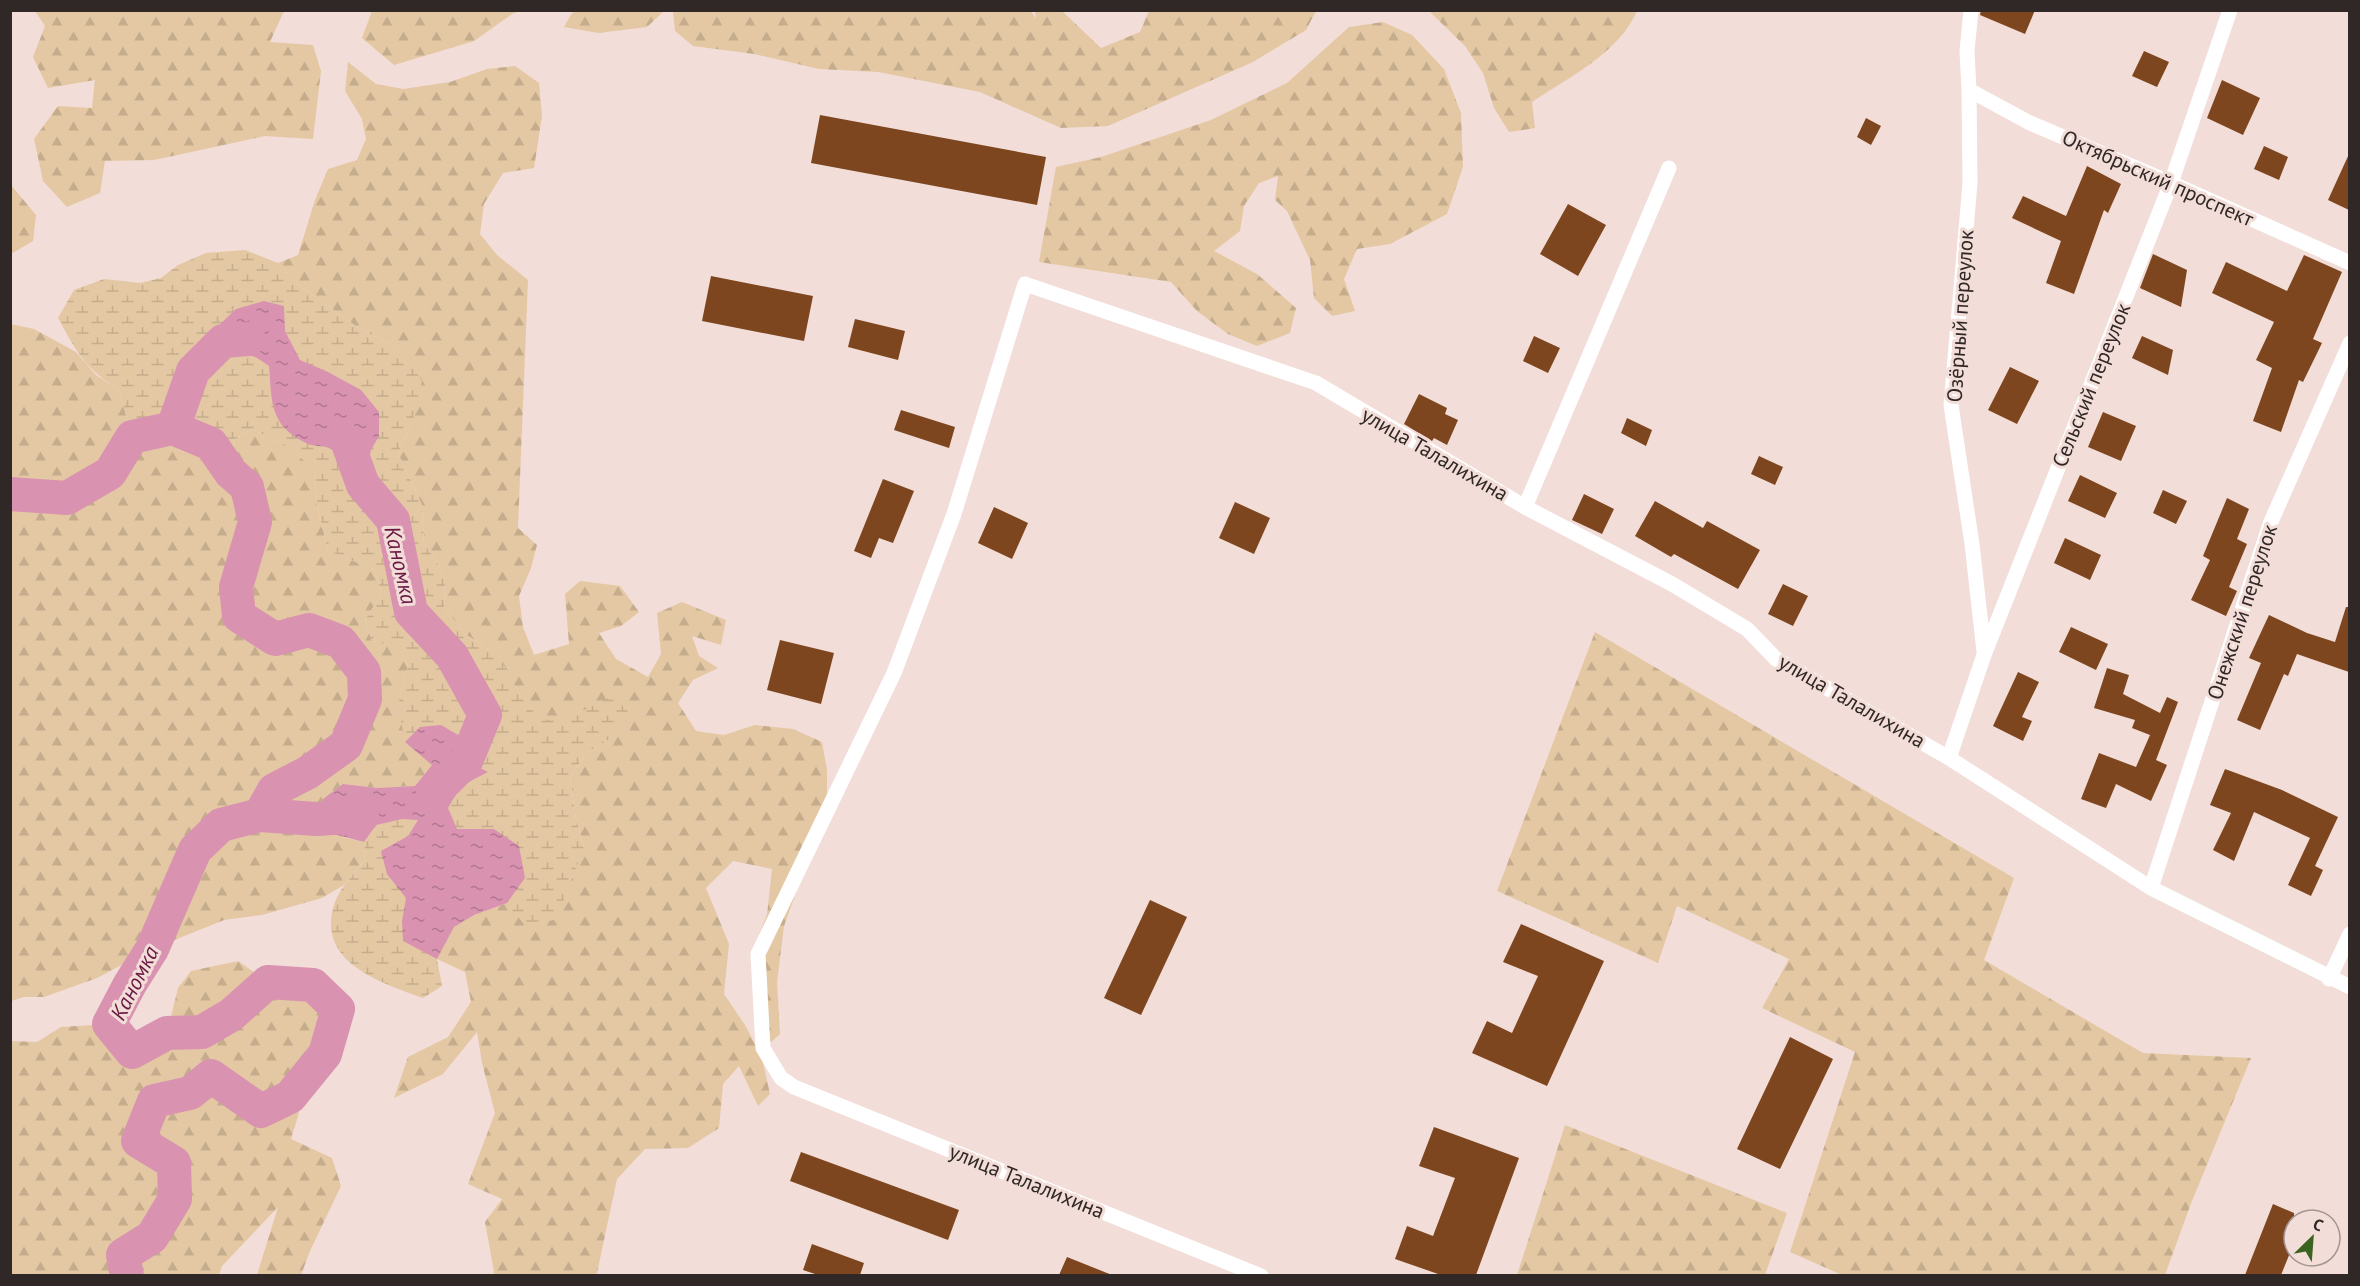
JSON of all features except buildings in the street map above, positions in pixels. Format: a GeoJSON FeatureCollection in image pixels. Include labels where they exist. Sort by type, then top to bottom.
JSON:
{"type":"FeatureCollection","features":[{"type":"Feature","properties":{"kind":"street","name":"Озёрный переулок"},"geometry":{"type":"LineString","coordinates":[[1971,10],[1967,51],[1970,183],[1951,405],[1972,544],[1984,655]]}},
{"type":"Feature","properties":{"kind":"street","name":"Сельский переулок"},"geometry":{"type":"LineString","coordinates":[[1949,758],[1984,655],[2171,183],[2230,10]]}},
{"type":"Feature","properties":{"kind":"street","name":"Октябрьский проспект"},"geometry":{"type":"LineString","coordinates":[[1969,90],[2030,123],[2349,263]]}},
{"type":"Feature","properties":{"kind":"street"},"geometry":{"type":"LineString","coordinates":[[1525,507],[1669,168]]}},
{"type":"Feature","properties":{"kind":"street","name":"улица Талалихина"},"geometry":{"type":"LineString","coordinates":[[1261,1275],[794,1087],[781,1078],[764,1048],[758,954],[894,673],[954,514],[1026,284],[1316,383],[1525,507],[1672,584],[1747,629],[1776,659],[1949,758],[2151,888],[2349,987]]}},
{"type":"Feature","properties":{"kind":"street","name":"Онежский переулок"},"geometry":{"type":"LineString","coordinates":[[2151,888],[2270,524],[2349,343]]}},
{"type":"Feature","properties":{"kind":"street"},"geometry":{"type":"LineString","coordinates":[[2329,979],[2349,934]]}},
{"type":"Feature","properties":{"kind":"green space"},"geometry":{"type":"Polygon","coordinates":[[[372,10],[520,11],[512,14],[474,41],[394,65],[362,38],[372,10]]]}},
{"type":"Feature","properties":{"kind":"green space"},"geometry":{"type":"Polygon","coordinates":[[[35,11],[284,11],[270,42],[313,45],[321,71],[313,139],[265,136],[154,160],[105,161],[100,193],[67,207],[43,181],[34,139],[58,106],[92,108],[95,80],[48,88],[33,57],[45,26],[35,11]]]}},
{"type":"Feature","properties":{"kind":"green space"},"geometry":{"type":"Polygon","coordinates":[[[578,11],[664,11],[647,27],[598,33],[564,27],[572,13],[578,11]]]}},
{"type":"Feature","properties":{"kind":"green space"},"geometry":{"type":"Polygon","coordinates":[[[673,11],[1031,11],[1036,19],[1035,11],[1062,11],[1101,48],[1140,32],[1149,11],[1316,11],[1306,30],[1253,62],[1108,126],[1061,128],[980,92],[878,72],[819,69],[754,54],[693,46],[675,31],[673,11]]]}},
{"type":"Feature","properties":{"kind":"green space"},"geometry":{"type":"Polygon","coordinates":[[[1429,11],[1637,11],[1629,26],[1605,52],[1532,102],[1535,128],[1509,132],[1494,108],[1483,73],[1465,46],[1429,11]]]}},
{"type":"Feature","properties":{"kind":"green space"},"geometry":{"type":"Polygon","coordinates":[[[1383,22],[1412,35],[1444,69],[1461,113],[1463,167],[1447,214],[1390,244],[1357,249],[1344,279],[1355,311],[1332,316],[1314,298],[1310,260],[1287,211],[1275,200],[1278,176],[1259,183],[1244,206],[1240,231],[1214,251],[1257,274],[1296,308],[1290,333],[1257,346],[1228,334],[1197,311],[1171,282],[1039,262],[1056,167],[1101,157],[1211,120],[1287,83],[1349,27],[1383,22]]]}},
{"type":"Feature","properties":{"kind":"green space"},"geometry":{"type":"Polygon","coordinates":[[[348,62],[376,84],[403,89],[450,82],[487,69],[515,66],[539,83],[542,116],[534,168],[503,173],[484,204],[480,234],[497,255],[528,280],[518,528],[537,545],[531,568],[519,596],[523,627],[534,655],[569,644],[565,594],[580,581],[620,586],[639,612],[621,626],[599,633],[616,659],[648,677],[661,654],[657,613],[682,602],[726,620],[721,645],[692,636],[699,656],[718,668],[693,680],[678,703],[696,731],[724,735],[755,725],[793,729],[822,742],[827,770],[827,806],[784,926],[777,982],[780,1034],[771,1042],[755,1004],[754,947],[767,915],[772,869],[733,861],[706,888],[729,944],[724,994],[745,1025],[762,1058],[770,1094],[758,1106],[739,1066],[723,1084],[719,1128],[688,1148],[645,1149],[617,1179],[597,1273],[593,1275],[493,1275],[485,1222],[502,1199],[468,1184],[495,1113],[482,1063],[477,1032],[443,1074],[394,1098],[408,1057],[448,1037],[471,1002],[465,972],[437,959],[454,927],[474,915],[507,903],[584,847],[576,819],[570,777],[587,752],[608,740],[613,697],[578,713],[541,722],[519,694],[498,655],[465,634],[444,607],[445,575],[424,543],[422,505],[398,453],[412,423],[403,351],[357,327],[301,287],[278,263],[298,255],[315,200],[328,169],[357,160],[366,139],[362,119],[345,91],[348,62]]]}},
{"type":"Feature","properties":{"kind":"green space"},"geometry":{"type":"Polygon","coordinates":[[[11,185],[36,215],[33,241],[11,254],[11,185]]]}},
{"type":"Feature","properties":{"kind":"green space"},"geometry":{"type":"Polygon","coordinates":[[[245,250],[278,263],[301,287],[357,327],[403,351],[422,381],[412,423],[398,453],[422,505],[424,543],[445,575],[444,607],[465,634],[498,655],[519,694],[541,721],[578,713],[613,696],[628,711],[608,740],[587,752],[570,777],[576,819],[584,847],[556,920],[523,923],[506,903],[474,915],[454,927],[437,959],[442,986],[423,998],[371,976],[342,955],[334,940],[331,923],[335,902],[344,885],[365,860],[364,842],[322,831],[316,819],[323,799],[343,784],[377,788],[415,786],[432,765],[405,742],[398,706],[408,665],[400,647],[372,641],[365,620],[382,593],[374,569],[328,551],[317,504],[314,469],[284,444],[251,429],[234,440],[231,473],[203,457],[163,446],[140,450],[132,437],[119,390],[83,359],[58,318],[74,290],[104,279],[140,283],[161,278],[178,265],[206,253],[245,250]]]}},
{"type":"Feature","properties":{"kind":"green space"},"geometry":{"type":"Polygon","coordinates":[[[10,324],[34,329],[76,352],[96,375],[119,390],[132,437],[140,450],[163,446],[203,457],[230,472],[234,440],[251,429],[284,444],[314,468],[317,504],[328,551],[374,569],[382,593],[365,620],[372,641],[400,646],[408,665],[398,706],[432,765],[415,786],[377,788],[343,784],[342,837],[364,842],[365,860],[344,885],[322,898],[262,915],[224,920],[152,949],[97,978],[44,997],[24,997],[11,1001],[10,324]]]}},
{"type":"Feature","properties":{"kind":"green space"},"geometry":{"type":"Polygon","coordinates":[[[1595,632],[2014,878],[1984,960],[2143,1053],[2251,1058],[2190,1206],[2165,1275],[1842,1275],[1790,1252],[1855,1052],[1762,1008],[1789,959],[1677,906],[1658,963],[1497,891],[1595,632]]]}},
{"type":"Feature","properties":{"kind":"green space"},"geometry":{"type":"Polygon","coordinates":[[[238,961],[268,982],[313,985],[338,1009],[325,1054],[290,1097],[299,1113],[291,1139],[332,1158],[341,1186],[301,1275],[257,1275],[278,1207],[222,1266],[219,1275],[11,1275],[11,1041],[37,1042],[61,1027],[109,1024],[132,1052],[167,1033],[178,988],[191,971],[238,961]]]}},
{"type":"Feature","properties":{"kind":"green space"},"geometry":{"type":"Polygon","coordinates":[[[1565,1125],[1787,1213],[1765,1275],[1517,1275],[1565,1125]]]}},
{"type":"Feature","properties":{"kind":"water"},"geometry":{"type":"Polygon","coordinates":[[[264,301],[284,306],[285,331],[300,360],[361,390],[379,412],[379,436],[371,450],[363,485],[348,464],[334,451],[306,443],[285,428],[279,420],[272,401],[269,366],[254,356],[240,352],[209,356],[213,331],[236,309],[264,301]]]}},
{"type":"Feature","properties":{"kind":"water"},"geometry":{"type":"Polygon","coordinates":[[[441,725],[460,736],[466,761],[488,772],[461,786],[448,808],[457,829],[494,829],[519,846],[525,878],[507,903],[474,915],[454,927],[437,959],[403,941],[402,921],[406,898],[387,874],[381,851],[408,836],[418,820],[402,819],[376,825],[364,842],[322,831],[316,819],[323,799],[343,784],[377,788],[415,786],[432,765],[405,742],[420,727],[441,725]]]}},
{"type":"Feature","properties":{"kind":"waterway","name":"Каномка"},"geometry":{"type":"LineString","coordinates":[[173,428],[193,371],[223,341],[249,339]]}},
{"type":"Feature","properties":{"kind":"waterway","name":"Каномка"},"geometry":{"type":"LineString","coordinates":[[10,494],[67,498],[110,473],[132,437],[173,428],[211,444],[231,473],[247,487],[255,522],[236,587],[239,616],[275,639],[309,630],[341,642],[364,672],[365,699],[346,745],[307,773],[274,790],[260,815],[221,825],[195,850],[152,949],[109,1024],[132,1052],[167,1033],[202,1032],[231,1015],[268,982],[313,985],[338,1009],[325,1054],[290,1097],[261,1111],[211,1076],[190,1093],[154,1101],[138,1141],[174,1163],[175,1199],[152,1237],[123,1255],[127,1276]]}},
{"type":"Feature","properties":{"kind":"waterway","name":"Каномка"},"geometry":{"type":"LineString","coordinates":[[347,441],[363,485],[393,520],[411,612],[452,656],[485,715],[466,761],[433,794]]}},
{"type":"Feature","properties":{"kind":"waterway","name":"Каномка"},"geometry":{"type":"LineString","coordinates":[[260,815],[316,819],[362,816]]}}]}
